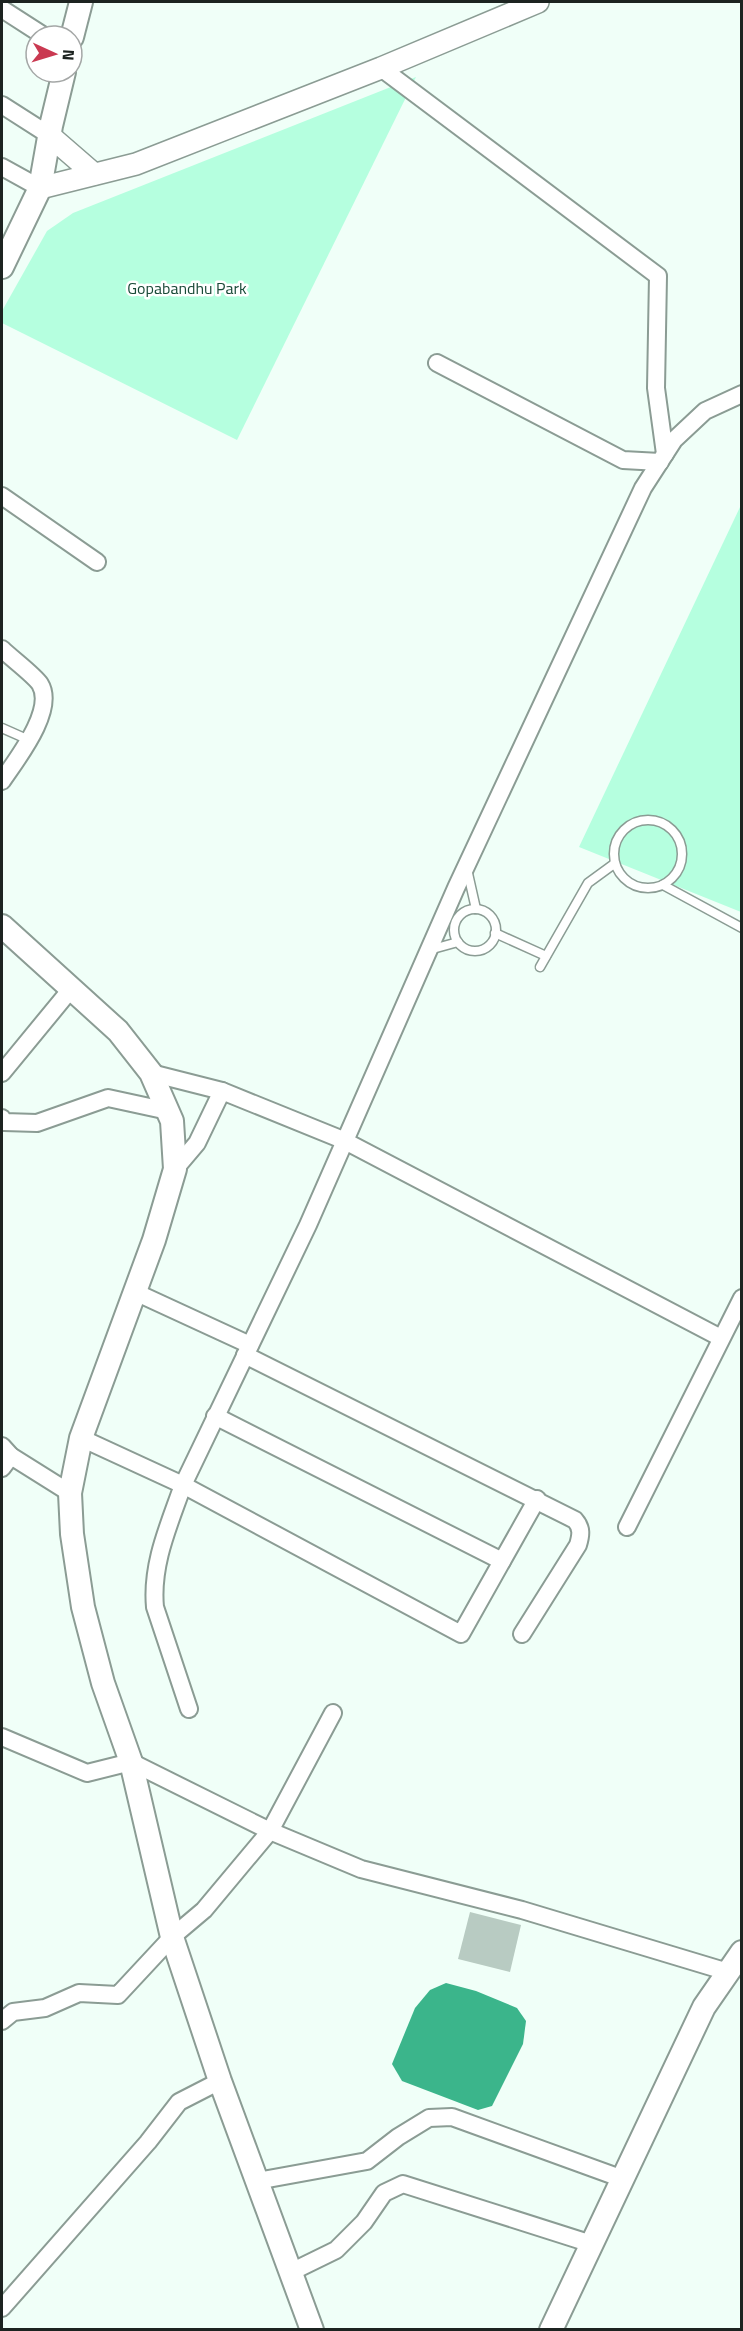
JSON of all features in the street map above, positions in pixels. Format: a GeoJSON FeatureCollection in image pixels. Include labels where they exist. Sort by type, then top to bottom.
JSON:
{"type":"FeatureCollection","features":[{"type":"Feature","properties":{"kind":"main road"},"geometry":{"type":"LineString","coordinates":[[75,24],[81,2]]}},
{"type":"Feature","properties":{"kind":"main road"},"geometry":{"type":"LineString","coordinates":[[2,267],[40,188],[61,84]]}},
{"type":"Feature","properties":{"kind":"main road"},"geometry":{"type":"LineString","coordinates":[[2,926],[118,1031],[151,1073],[172,1121],[175,1169],[154,1240],[81,1438],[70,1493],[72,1534],[83,1607],[103,1683],[131,1762],[172,1937],[220,2081],[312,2330]]}},
{"type":"Feature","properties":{"kind":"main road"},"geometry":{"type":"LineString","coordinates":[[551,2330],[704,2007],[741,1953]]}},
{"type":"Feature","properties":{"kind":"street"},"geometry":{"type":"LineString","coordinates":[[2,167],[40,188],[136,164],[381,68],[538,2]]}},
{"type":"Feature","properties":{"kind":"street"},"geometry":{"type":"LineString","coordinates":[[2,9],[25,24]]}},
{"type":"Feature","properties":{"kind":"street"},"geometry":{"type":"LineString","coordinates":[[381,68],[658,276],[656,388],[663,458]]}},
{"type":"Feature","properties":{"kind":"street"},"geometry":{"type":"LineString","coordinates":[[2,105],[49,135],[94,174]]}},
{"type":"Feature","properties":{"kind":"street"},"geometry":{"type":"LineString","coordinates":[[437,363],[623,460],[663,458]]}},
{"type":"Feature","properties":{"kind":"street"},"geometry":{"type":"LineString","coordinates":[[189,1709],[155,1607],[153,1589],[157,1560],[183,1485],[308,1225],[428,950],[643,488],[674,441],[705,411],[741,394]]}},
{"type":"Feature","properties":{"kind":"street"},"geometry":{"type":"LineString","coordinates":[[2,496],[97,562]]}},
{"type":"Feature","properties":{"kind":"street"},"geometry":{"type":"LineString","coordinates":[[2,649],[40,685],[44,705],[29,740],[2,781]]}},
{"type":"Feature","properties":{"kind":"street"},"geometry":{"type":"LineString","coordinates":[[2,1074],[71,989]]}},
{"type":"Feature","properties":{"kind":"street"},"geometry":{"type":"LineString","coordinates":[[151,1073],[222,1091],[344,1140],[722,1338]]}},
{"type":"Feature","properties":{"kind":"street"},"geometry":{"type":"LineString","coordinates":[[175,1169],[197,1143],[222,1091]]}},
{"type":"Feature","properties":{"kind":"street"},"geometry":{"type":"LineString","coordinates":[[2,1118],[4,1122],[38,1123],[108,1098],[168,1111]]}},
{"type":"Feature","properties":{"kind":"street"},"geometry":{"type":"LineString","coordinates":[[135,1292],[575,1520],[580,1525],[581,1535],[578,1545],[522,1634]]}},
{"type":"Feature","properties":{"kind":"street"},"geometry":{"type":"LineString","coordinates":[[627,1527],[741,1298]]}},
{"type":"Feature","properties":{"kind":"street"},"geometry":{"type":"LineString","coordinates":[[215,1416],[502,1561]]}},
{"type":"Feature","properties":{"kind":"street"},"geometry":{"type":"LineString","coordinates":[[81,1438],[183,1485],[461,1634],[537,1499]]}},
{"type":"Feature","properties":{"kind":"street"},"geometry":{"type":"LineString","coordinates":[[5,1457],[70,1493]]}},
{"type":"Feature","properties":{"kind":"street"},"geometry":{"type":"LineString","coordinates":[[2,2021],[12,2012],[45,2008],[78,1993],[118,1995],[172,1937],[204,1910],[270,1831],[333,1713]]}},
{"type":"Feature","properties":{"kind":"street"},"geometry":{"type":"LineString","coordinates":[[2,1737],[87,1773],[131,1762],[270,1831],[361,1869],[522,1910],[728,1972]]}},
{"type":"Feature","properties":{"kind":"street"},"geometry":{"type":"LineString","coordinates":[[2,2308],[148,2142],[179,2102],[220,2081]]}},
{"type":"Feature","properties":{"kind":"street"},"geometry":{"type":"LineString","coordinates":[[257,2181],[367,2161],[405,2132],[429,2118],[440,2117],[452,2117],[623,2179]]}},
{"type":"Feature","properties":{"kind":"street"},"geometry":{"type":"LineString","coordinates":[[291,2272],[336,2250],[364,2222],[384,2193],[403,2184],[592,2244]]}},
{"type":"Feature","properties":{"kind":"lane"},"geometry":{"type":"LineString","coordinates":[[2,728],[29,740]]}},
{"type":"Feature","properties":{"kind":"lane"},"geometry":{"type":"LineString","coordinates":[[643,819],[663,823],[679,838],[682,849],[678,870],[672,879],[663,885],[640,888],[629,883],[620,875],[615,864],[613,853],[616,841],[631,823],[643,819]]}},
{"type":"Feature","properties":{"kind":"lane"},"geometry":{"type":"LineString","coordinates":[[540,967],[588,883],[615,864]]}},
{"type":"Feature","properties":{"kind":"lane"},"geometry":{"type":"LineString","coordinates":[[467,866],[476,909]]}},
{"type":"Feature","properties":{"kind":"lane"},"geometry":{"type":"LineString","coordinates":[[663,885],[741,928]]}},
{"type":"Feature","properties":{"kind":"lane"},"geometry":{"type":"LineString","coordinates":[[476,909],[488,914],[493,920],[495,933],[489,946],[476,951],[462,947],[454,930],[455,923],[463,913],[476,909]]}},
{"type":"Feature","properties":{"kind":"lane"},"geometry":{"type":"LineString","coordinates":[[495,933],[546,956]]}},
{"type":"Feature","properties":{"kind":"lane"},"geometry":{"type":"LineString","coordinates":[[428,950],[458,942]]}},
{"type":"Feature","properties":{"kind":"green space","name":"Gopabandhu Park"},"geometry":{"type":"Polygon","coordinates":[[[416,77],[237,440],[2,323],[2,311],[47,231],[73,213],[416,77]]]}},
{"type":"Feature","properties":{"kind":"green space"},"geometry":{"type":"Polygon","coordinates":[[[741,505],[741,912],[579,847],[741,505]]]}},
{"type":"Feature","properties":{"kind":"shaded area"},"geometry":{"type":"Polygon","coordinates":[[[446,1983],[476,1991],[517,2008],[526,2021],[523,2044],[492,2106],[478,2110],[402,2081],[392,2064],[415,2008],[430,1990],[446,1983]]]}},
{"type":"Feature","properties":{"kind":"building"},"geometry":{"type":"Polygon","coordinates":[[[470,1912],[521,1925],[510,1972],[458,1959],[470,1912]]]}}]}
